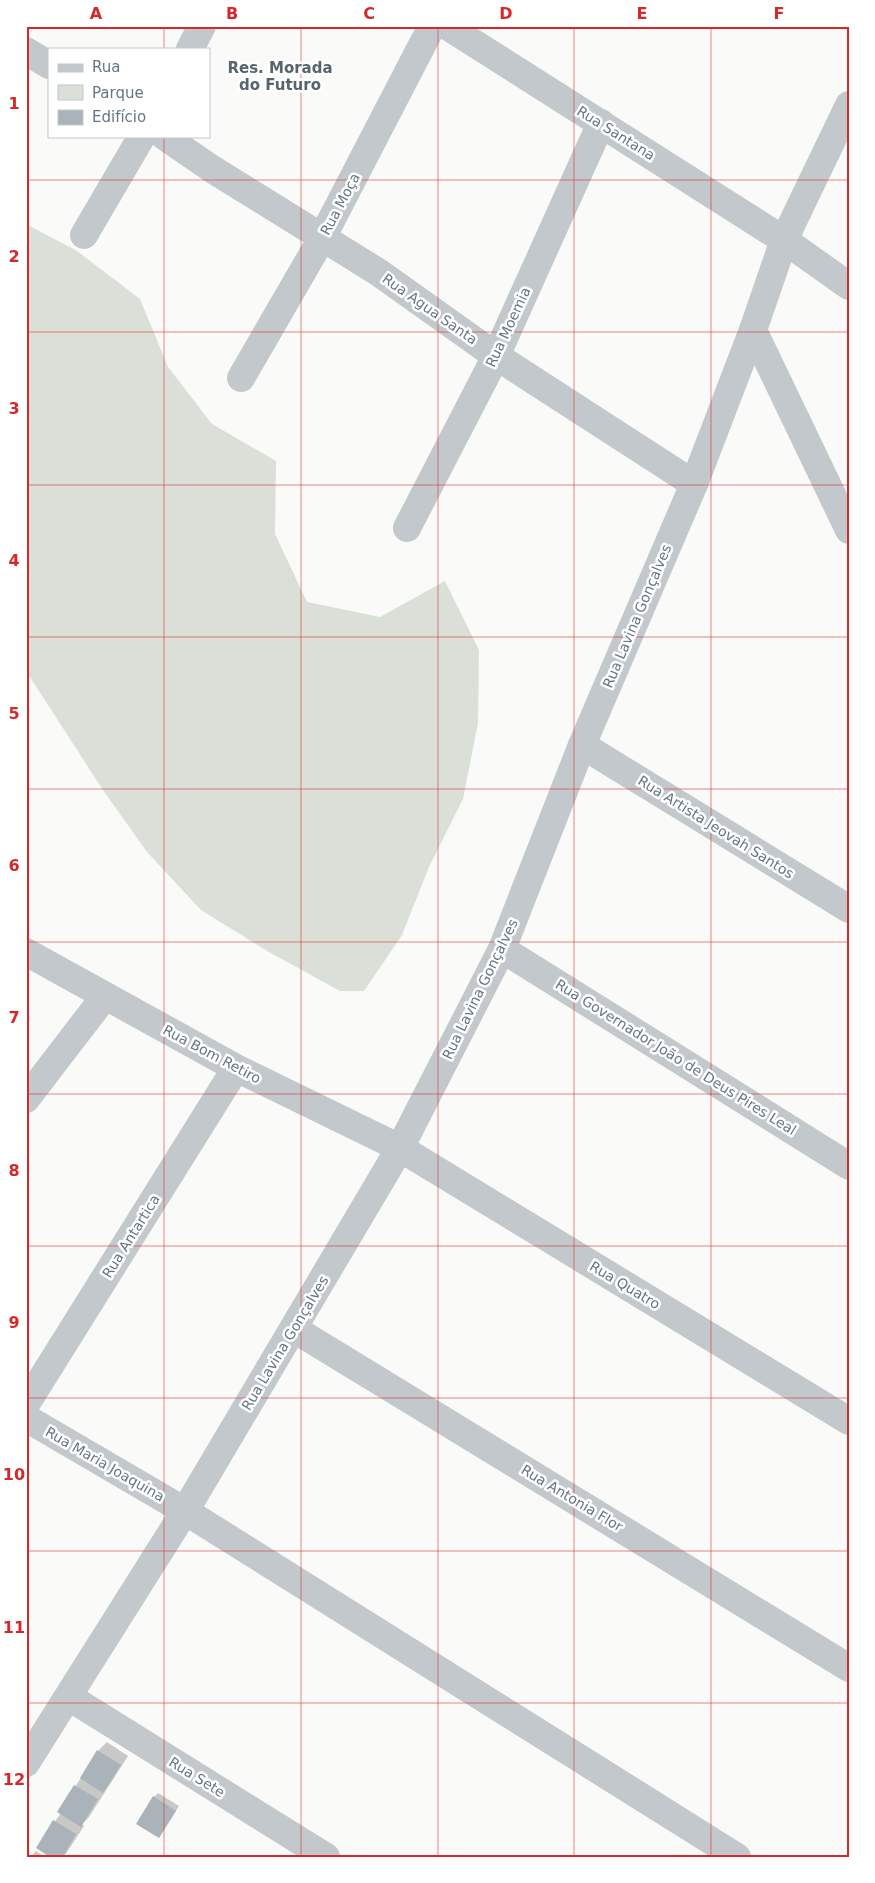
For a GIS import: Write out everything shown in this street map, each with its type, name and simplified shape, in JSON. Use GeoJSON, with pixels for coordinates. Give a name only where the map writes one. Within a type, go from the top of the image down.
{"type":"FeatureCollection","features":[{"type":"Feature","properties":{"kind":"street"},"geometry":{"type":"LineString","coordinates":[[191,48],[202,26]]}},
{"type":"Feature","properties":{"kind":"street","name":"Rua Moça"},"geometry":{"type":"LineString","coordinates":[[241,378],[322,238],[432,26]]}},
{"type":"Feature","properties":{"kind":"street","name":"Rua Santana"},"geometry":{"type":"LineString","coordinates":[[447,26],[784,240],[849,286]]}},
{"type":"Feature","properties":{"kind":"street"},"geometry":{"type":"LineString","coordinates":[[26,51],[48,64]]}},
{"type":"Feature","properties":{"kind":"street","name":"Rua Lavina Gonçalves"},"geometry":{"type":"LineString","coordinates":[[26,1764],[184,1511],[400,1148],[502,949],[582,745],[694,484],[753,330],[784,240],[849,105]]}},
{"type":"Feature","properties":{"kind":"street","name":"Rua Moemia"},"geometry":{"type":"LineString","coordinates":[[407,528],[496,356],[601,123]]}},
{"type":"Feature","properties":{"kind":"street"},"geometry":{"type":"LineString","coordinates":[[84,236],[141,138]]}},
{"type":"Feature","properties":{"kind":"street","name":"Rua Agua Santa"},"geometry":{"type":"LineString","coordinates":[[167,138],[378,272],[496,356],[694,484]]}},
{"type":"Feature","properties":{"kind":"street"},"geometry":{"type":"LineString","coordinates":[[753,330],[849,530]]}},
{"type":"Feature","properties":{"kind":"street","name":"Rua Artista Jeovah Santos"},"geometry":{"type":"LineString","coordinates":[[582,745],[849,909]]}},
{"type":"Feature","properties":{"kind":"street","name":"Rua Governador João de Deus Pires Leal"},"geometry":{"type":"LineString","coordinates":[[502,949],[849,1166]]}},
{"type":"Feature","properties":{"kind":"street","name":"Rua Bom Retiro"},"geometry":{"type":"LineString","coordinates":[[26,952],[236,1068],[400,1148]]}},
{"type":"Feature","properties":{"kind":"street"},"geometry":{"type":"LineString","coordinates":[[26,1099],[105,996]]}},
{"type":"Feature","properties":{"kind":"street","name":"Rua Antartica"},"geometry":{"type":"LineString","coordinates":[[26,1404],[236,1068]]}},
{"type":"Feature","properties":{"kind":"street","name":"Rua Quatro"},"geometry":{"type":"LineString","coordinates":[[400,1148],[849,1421]]}},
{"type":"Feature","properties":{"kind":"street","name":"Rua Antonia Flor"},"geometry":{"type":"LineString","coordinates":[[294,1329],[849,1668]]}},
{"type":"Feature","properties":{"kind":"street","name":"Rua Maria Joaquina"},"geometry":{"type":"LineString","coordinates":[[26,1418],[184,1511],[737,1857]]}},
{"type":"Feature","properties":{"kind":"street","name":"Rua Sete"},"geometry":{"type":"LineString","coordinates":[[69,1697],[326,1857]]}},
{"type":"Feature","properties":{"kind":"green space"},"geometry":{"type":"Polygon","coordinates":[[[26,224],[77,251],[140,299],[168,367],[212,424],[276,461],[275,534],[307,602],[380,617],[445,581],[479,650],[478,723],[463,799],[429,867],[402,935],[364,991],[340,991],[269,952],[201,910],[147,852],[103,790],[26,671],[26,224]]]}},
{"type":"Feature","properties":{"kind":"building"},"geometry":{"type":"Polygon","coordinates":[[[97,1750],[121,1765],[103,1793],[80,1778],[97,1750]]]}},
{"type":"Feature","properties":{"kind":"building"},"geometry":{"type":"Polygon","coordinates":[[[74,1785],[98,1799],[81,1827],[57,1812],[74,1785]]]}},
{"type":"Feature","properties":{"kind":"building"},"geometry":{"type":"Polygon","coordinates":[[[153,1796],[176,1811],[159,1838],[136,1824],[153,1796]]]}},
{"type":"Feature","properties":{"kind":"building"},"geometry":{"type":"Polygon","coordinates":[[[53,1820],[76,1834],[63,1857],[50,1857],[36,1848],[53,1820]]]}},
{"type":"Feature","properties":{"kind":"district","name":"Res. Morada do Futuro"},"geometry":{"type":"Point","coordinates":[280,76]}}]}
